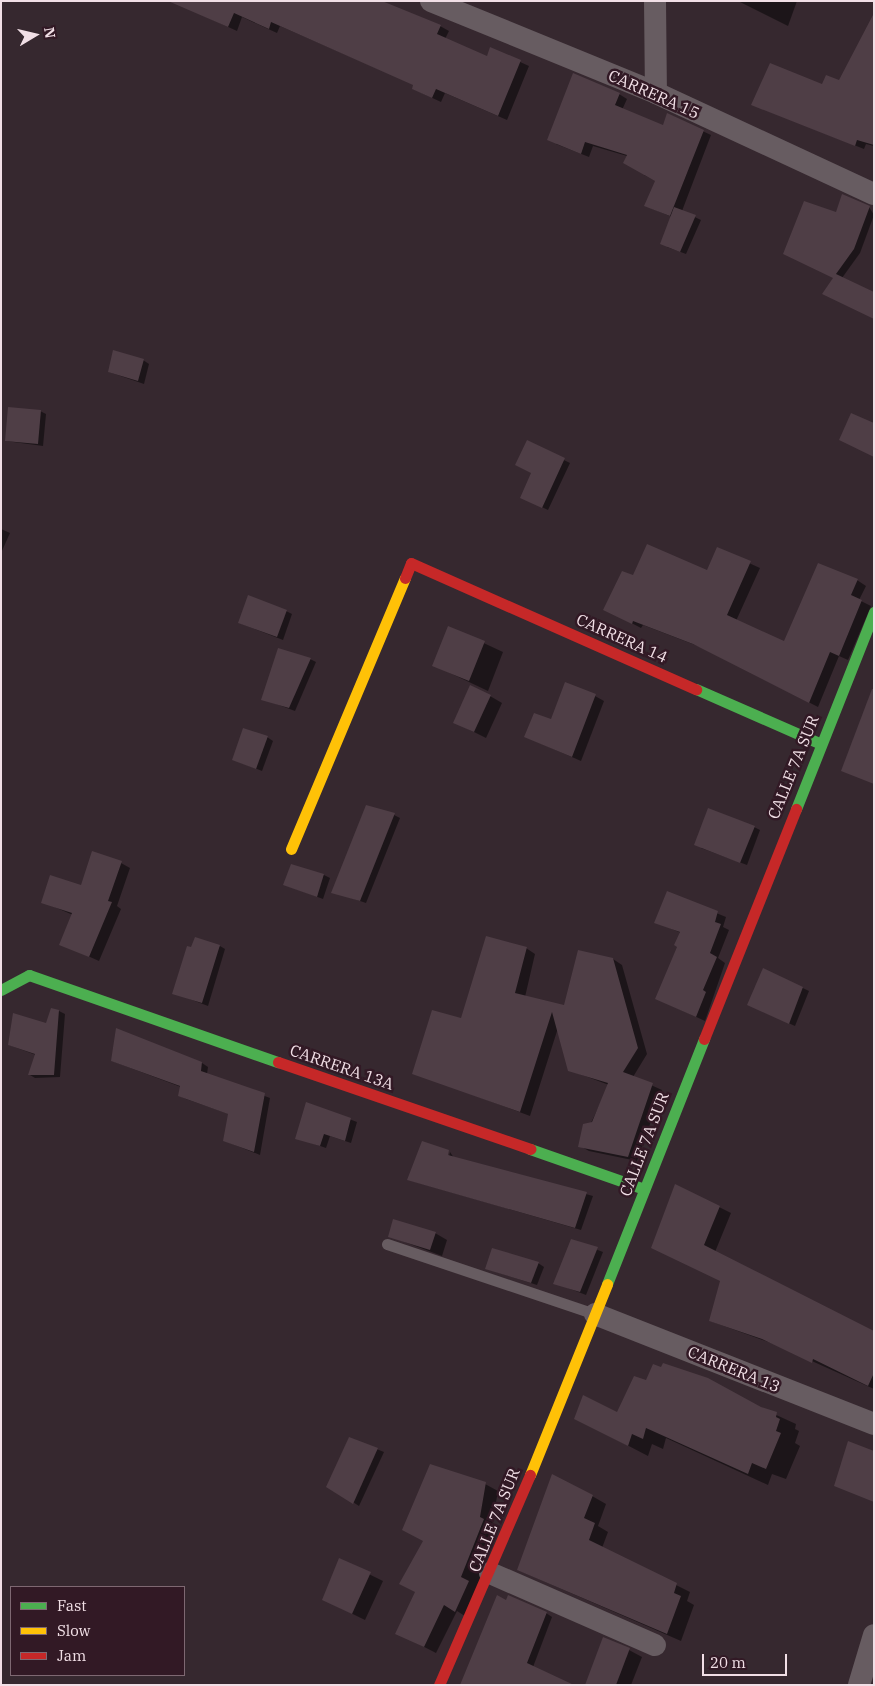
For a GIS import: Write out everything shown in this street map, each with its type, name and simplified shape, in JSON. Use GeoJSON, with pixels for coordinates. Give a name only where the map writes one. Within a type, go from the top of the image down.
{"type":"FeatureCollection","features":[{"type":"Feature","properties":{"kind":"street","name":"CARRERA 15"},"geometry":{"type":"LineString","coordinates":[[431,1],[656,93],[874,194]]}},
{"type":"Feature","properties":{"kind":"street"},"geometry":{"type":"LineString","coordinates":[[655,1],[656,93]]}},
{"type":"Feature","properties":{"kind":"street","name":"CARRERA 14"},"geometry":{"type":"LineString","coordinates":[[291,850],[411,563],[819,743]]}},
{"type":"Feature","properties":{"kind":"street","name":"CALLE 7A SUR"},"geometry":{"type":"LineString","coordinates":[[439,1685],[490,1573],[595,1314],[819,743],[874,612]]}},
{"type":"Feature","properties":{"kind":"street","name":"CARRERA 13A"},"geometry":{"type":"LineString","coordinates":[[1,990],[29,975],[644,1189]]}},
{"type":"Feature","properties":{"kind":"street","name":"CARRERA 13"},"geometry":{"type":"LineString","coordinates":[[595,1314],[874,1424]]}},
{"type":"Feature","properties":{"kind":"street"},"geometry":{"type":"LineString","coordinates":[[490,1573],[655,1645]]}},
{"type":"Feature","properties":{"kind":"street"},"geometry":{"type":"LineString","coordinates":[[859,1685],[874,1635]]}},
{"type":"Feature","properties":{"kind":"lane"},"geometry":{"type":"LineString","coordinates":[[387,1244],[595,1314]]}},
{"type":"Feature","properties":{"kind":"building"},"geometry":{"type":"Polygon","coordinates":[[[168,1],[382,1],[441,25],[437,34],[487,56],[490,47],[521,60],[498,116],[436,89],[432,98],[412,89],[413,85],[271,22],[269,29],[234,13],[228,27],[168,1]]]}},
{"type":"Feature","properties":{"kind":"building"},"geometry":{"type":"Polygon","coordinates":[[[874,13],[874,145],[857,140],[855,146],[751,105],[770,63],[822,84],[826,75],[839,80],[874,13]]]}},
{"type":"Feature","properties":{"kind":"building"},"geometry":{"type":"Polygon","coordinates":[[[573,73],[620,93],[615,105],[663,125],[667,113],[704,130],[670,216],[644,206],[655,181],[623,163],[627,155],[585,142],[581,154],[547,140],[573,73]]]}},
{"type":"Feature","properties":{"kind":"building"},"geometry":{"type":"Polygon","coordinates":[[[842,194],[870,206],[854,249],[836,274],[874,292],[874,319],[822,294],[833,278],[783,254],[804,201],[836,212],[842,194]]]}},
{"type":"Feature","properties":{"kind":"building"},"geometry":{"type":"Polygon","coordinates":[[[674,207],[696,215],[680,252],[660,244],[674,207]]]}},
{"type":"Feature","properties":{"kind":"building"},"geometry":{"type":"Polygon","coordinates":[[[113,350],[144,359],[138,381],[108,372],[113,350]]]}},
{"type":"Feature","properties":{"kind":"building"},"geometry":{"type":"Polygon","coordinates":[[[8,407],[41,410],[38,444],[5,441],[8,407]]]}},
{"type":"Feature","properties":{"kind":"building"},"geometry":{"type":"Polygon","coordinates":[[[851,413],[874,423],[874,457],[839,440],[851,413]]]}},
{"type":"Feature","properties":{"kind":"building"},"geometry":{"type":"Polygon","coordinates":[[[527,440],[565,458],[542,508],[520,498],[531,473],[515,465],[527,440]]]}},
{"type":"Feature","properties":{"kind":"building"},"geometry":{"type":"Polygon","coordinates":[[[647,544],[707,570],[717,547],[751,561],[727,615],[784,641],[818,563],[858,579],[851,595],[862,600],[839,656],[830,652],[809,703],[693,644],[633,621],[632,624],[603,610],[622,571],[633,575],[647,544]]]}},
{"type":"Feature","properties":{"kind":"building"},"geometry":{"type":"Polygon","coordinates":[[[248,595],[287,610],[277,637],[238,623],[248,595]]]}},
{"type":"Feature","properties":{"kind":"building"},"geometry":{"type":"Polygon","coordinates":[[[448,626],[485,641],[469,681],[432,666],[448,626]]]}},
{"type":"Feature","properties":{"kind":"building"},"geometry":{"type":"Polygon","coordinates":[[[278,648],[311,658],[289,708],[261,700],[278,648]]]}},
{"type":"Feature","properties":{"kind":"building"},"geometry":{"type":"Polygon","coordinates":[[[565,682],[596,694],[572,757],[524,737],[534,713],[551,719],[565,682]]]}},
{"type":"Feature","properties":{"kind":"building"},"geometry":{"type":"Polygon","coordinates":[[[470,685],[491,695],[474,732],[453,723],[470,685]]]}},
{"type":"Feature","properties":{"kind":"building"},"geometry":{"type":"Polygon","coordinates":[[[872,689],[874,689],[874,784],[841,771],[872,689]]]}},
{"type":"Feature","properties":{"kind":"building"},"geometry":{"type":"Polygon","coordinates":[[[243,728],[268,736],[256,769],[232,760],[243,728]]]}},
{"type":"Feature","properties":{"kind":"building"},"geometry":{"type":"Polygon","coordinates":[[[366,805],[395,813],[360,901],[331,893],[366,805]]]}},
{"type":"Feature","properties":{"kind":"building"},"geometry":{"type":"Polygon","coordinates":[[[708,808],[755,826],[740,863],[694,845],[708,808]]]}},
{"type":"Feature","properties":{"kind":"building"},"geometry":{"type":"Polygon","coordinates":[[[92,851],[122,861],[108,901],[112,902],[89,957],[59,945],[72,913],[41,903],[50,875],[81,885],[92,851]]]}},
{"type":"Feature","properties":{"kind":"building"},"geometry":{"type":"Polygon","coordinates":[[[291,864],[324,874],[317,897],[283,885],[291,864]]]}},
{"type":"Feature","properties":{"kind":"building"},"geometry":{"type":"Polygon","coordinates":[[[667,891],[718,911],[715,922],[721,924],[710,953],[717,957],[703,990],[706,992],[696,1017],[655,999],[677,947],[674,945],[680,932],[654,923],[667,891]]]}},
{"type":"Feature","properties":{"kind":"building"},"geometry":{"type":"Polygon","coordinates":[[[486,936],[527,947],[515,993],[564,1005],[578,950],[613,958],[638,1048],[623,1072],[653,1083],[628,1157],[578,1147],[583,1124],[592,1122],[608,1083],[568,1071],[552,1012],[520,1112],[412,1074],[432,1010],[461,1018],[486,936]]]}},
{"type":"Feature","properties":{"kind":"building"},"geometry":{"type":"Polygon","coordinates":[[[195,937],[220,945],[202,1003],[172,994],[187,946],[191,947],[195,937]]]}},
{"type":"Feature","properties":{"kind":"building"},"geometry":{"type":"Polygon","coordinates":[[[763,968],[803,987],[789,1024],[747,1005],[763,968]]]}},
{"type":"Feature","properties":{"kind":"building"},"geometry":{"type":"Polygon","coordinates":[[[51,1008],[59,1010],[54,1075],[28,1075],[35,1054],[8,1045],[13,1013],[46,1023],[51,1008]]]}},
{"type":"Feature","properties":{"kind":"building"},"geometry":{"type":"Polygon","coordinates":[[[116,1028],[202,1062],[201,1071],[265,1093],[254,1152],[223,1141],[228,1114],[178,1096],[180,1086],[111,1061],[116,1028]]]}},
{"type":"Feature","properties":{"kind":"building"},"geometry":{"type":"Polygon","coordinates":[[[306,1102],[351,1118],[345,1141],[324,1134],[320,1146],[295,1139],[306,1102]]]}},
{"type":"Feature","properties":{"kind":"building"},"geometry":{"type":"Polygon","coordinates":[[[422,1141],[449,1150],[448,1155],[587,1192],[575,1228],[407,1180],[422,1141]]]}},
{"type":"Feature","properties":{"kind":"building"},"geometry":{"type":"Polygon","coordinates":[[[675,1184],[720,1206],[704,1245],[874,1331],[874,1373],[868,1386],[813,1359],[812,1363],[762,1339],[709,1321],[720,1281],[651,1248],[675,1184]]]}},
{"type":"Feature","properties":{"kind":"building"},"geometry":{"type":"Polygon","coordinates":[[[393,1219],[436,1232],[430,1250],[388,1237],[393,1219]]]}},
{"type":"Feature","properties":{"kind":"building"},"geometry":{"type":"Polygon","coordinates":[[[571,1239],[598,1247],[580,1292],[553,1284],[571,1239]]]}},
{"type":"Feature","properties":{"kind":"building"},"geometry":{"type":"Polygon","coordinates":[[[492,1248],[539,1262],[531,1283],[485,1269],[492,1248]]]}},
{"type":"Feature","properties":{"kind":"building"},"geometry":{"type":"Polygon","coordinates":[[[663,1363],[708,1378],[761,1407],[777,1412],[776,1417],[780,1419],[776,1431],[781,1433],[766,1469],[752,1463],[748,1474],[646,1428],[643,1439],[632,1434],[628,1446],[574,1419],[583,1395],[617,1412],[634,1376],[646,1380],[653,1364],[661,1367],[663,1363]]]}},
{"type":"Feature","properties":{"kind":"building"},"geometry":{"type":"Polygon","coordinates":[[[349,1437],[378,1448],[353,1504],[326,1487],[349,1437]]]}},
{"type":"Feature","properties":{"kind":"building"},"geometry":{"type":"Polygon","coordinates":[[[848,1441],[874,1451],[874,1502],[834,1486],[848,1441]]]}},
{"type":"Feature","properties":{"kind":"building"},"geometry":{"type":"Polygon","coordinates":[[[430,1464],[486,1482],[480,1517],[484,1519],[461,1577],[469,1581],[455,1612],[444,1605],[424,1647],[395,1634],[415,1592],[399,1584],[423,1541],[402,1530],[430,1464]]]}},
{"type":"Feature","properties":{"kind":"building"},"geometry":{"type":"Polygon","coordinates":[[[552,1474],[593,1495],[584,1518],[595,1523],[589,1540],[677,1583],[674,1593],[681,1596],[667,1634],[517,1570],[552,1474]]]}},
{"type":"Feature","properties":{"kind":"building"},"geometry":{"type":"Polygon","coordinates":[[[339,1558],[371,1572],[352,1614],[322,1600],[339,1558]]]}},
{"type":"Feature","properties":{"kind":"building"},"geometry":{"type":"Polygon","coordinates":[[[497,1595],[506,1600],[508,1595],[547,1612],[527,1663],[574,1685],[460,1685],[497,1595]]]}},
{"type":"Feature","properties":{"kind":"building"},"geometry":{"type":"Polygon","coordinates":[[[603,1637],[630,1648],[616,1685],[585,1685],[603,1637]]]}},
{"type":"Feature","properties":{"kind":"traffic: fast"},"geometry":{"type":"LineString","coordinates":[[796,809],[874,612]]}},
{"type":"Feature","properties":{"kind":"traffic: fast"},"geometry":{"type":"LineString","coordinates":[[696,689],[819,743]]}},
{"type":"Feature","properties":{"kind":"traffic: fast"},"geometry":{"type":"LineString","coordinates":[[1,990],[29,975],[278,1062]]}},
{"type":"Feature","properties":{"kind":"traffic: fast"},"geometry":{"type":"LineString","coordinates":[[607,1284],[704,1039]]}},
{"type":"Feature","properties":{"kind":"traffic: fast"},"geometry":{"type":"LineString","coordinates":[[530,1149],[644,1189]]}},
{"type":"Feature","properties":{"kind":"traffic: slow"},"geometry":{"type":"LineString","coordinates":[[291,849],[405,578]]}},
{"type":"Feature","properties":{"kind":"traffic: slow"},"geometry":{"type":"LineString","coordinates":[[530,1475],[607,1284]]}},
{"type":"Feature","properties":{"kind":"traffic: jam"},"geometry":{"type":"LineString","coordinates":[[405,578],[411,563],[696,689]]}},
{"type":"Feature","properties":{"kind":"traffic: jam"},"geometry":{"type":"LineString","coordinates":[[704,1039],[796,809]]}},
{"type":"Feature","properties":{"kind":"traffic: jam"},"geometry":{"type":"LineString","coordinates":[[278,1062],[530,1149]]}},
{"type":"Feature","properties":{"kind":"traffic: jam"},"geometry":{"type":"LineString","coordinates":[[439,1685],[530,1475]]}}]}
